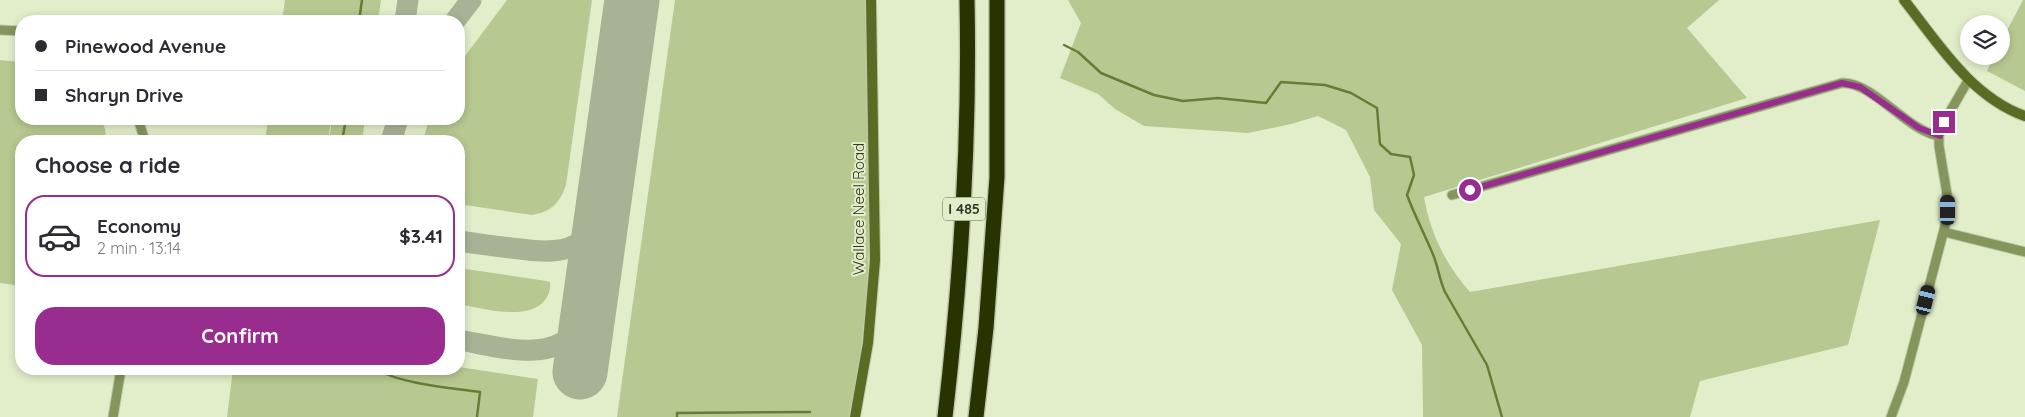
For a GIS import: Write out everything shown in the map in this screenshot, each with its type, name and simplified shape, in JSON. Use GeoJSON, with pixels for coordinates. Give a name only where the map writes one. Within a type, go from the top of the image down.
{"type":"FeatureCollection","features":[{"type":"Feature","properties":{"kind":"highway","name":"I 485"},"geometry":{"type":"LineString","coordinates":[[945,417],[964,209],[968,45],[967,0]]}},
{"type":"Feature","properties":{"kind":"highway","name":"I 485"},"geometry":{"type":"LineString","coordinates":[[976,417],[986,328],[997,177],[997,0]]}},
{"type":"Feature","properties":{"kind":"street","name":"Wallace Neel Road"},"geometry":{"type":"LineString","coordinates":[[855,417],[868,343],[875,260],[871,0]]}},
{"type":"Feature","properties":{"kind":"street"},"geometry":{"type":"LineString","coordinates":[[1904,0],[1969,79],[1998,104],[2025,116]]}},
{"type":"Feature","properties":{"kind":"street"},"geometry":{"type":"LineString","coordinates":[[0,30],[15,31]]}},
{"type":"Feature","properties":{"kind":"street"},"geometry":{"type":"LineString","coordinates":[[1891,417],[1904,382],[1944,232],[1948,210],[1939,146],[1940,136],[1944,122],[1969,79]]}},
{"type":"Feature","properties":{"kind":"street"},"geometry":{"type":"LineString","coordinates":[[1452,195],[1842,83],[1860,87],[1919,128],[1940,136]]}},
{"type":"Feature","properties":{"kind":"street"},"geometry":{"type":"LineString","coordinates":[[1944,232],[2025,252]]}},
{"type":"Feature","properties":{"kind":"street"},"geometry":{"type":"LineString","coordinates":[[113,417],[120,375]]}},
{"type":"Feature","properties":{"kind":"green space"},"geometry":{"type":"Polygon","coordinates":[[[285,0],[381,0],[379,15],[283,15],[285,0]]]}},
{"type":"Feature","properties":{"kind":"green space"},"geometry":{"type":"Polygon","coordinates":[[[507,0],[592,0],[566,185],[558,202],[550,209],[532,215],[465,205],[465,135],[425,135],[427,125],[465,125],[465,56],[507,0]]]}},
{"type":"Feature","properties":{"kind":"green space"},"geometry":{"type":"Polygon","coordinates":[[[675,0],[866,0],[870,157],[869,262],[859,365],[849,417],[617,417],[675,0]]]}},
{"type":"Feature","properties":{"kind":"green space"},"geometry":{"type":"Polygon","coordinates":[[[1068,0],[1719,0],[1687,28],[1747,98],[1424,197],[1430,223],[1446,260],[1470,292],[1880,220],[1848,345],[1700,381],[1690,417],[1423,417],[1422,345],[1392,290],[1401,244],[1374,210],[1370,177],[1346,130],[1318,116],[1248,133],[1144,126],[1115,109],[1098,94],[1060,78],[1081,23],[1068,0]]]}},
{"type":"Feature","properties":{"kind":"green space"},"geometry":{"type":"Polygon","coordinates":[[[2023,0],[2025,0],[2025,91],[1987,71],[1990,65],[2010,65],[2010,25],[2023,0]]]}},
{"type":"Feature","properties":{"kind":"green space"},"geometry":{"type":"Polygon","coordinates":[[[0,60],[15,61],[15,125],[103,125],[106,135],[15,135],[15,285],[0,283],[0,60]]]}},
{"type":"Feature","properties":{"kind":"green space"},"geometry":{"type":"Polygon","coordinates":[[[267,125],[330,125],[329,135],[266,135],[267,125]]]}},
{"type":"Feature","properties":{"kind":"green space"},"geometry":{"type":"Polygon","coordinates":[[[331,125],[364,125],[363,135],[330,135],[331,125]]]}},
{"type":"Feature","properties":{"kind":"green space"},"geometry":{"type":"Polygon","coordinates":[[[465,269],[550,282],[548,296],[537,307],[516,312],[465,305],[465,269]]]}},
{"type":"Feature","properties":{"kind":"green space"},"geometry":{"type":"Polygon","coordinates":[[[465,368],[538,379],[533,417],[227,417],[232,375],[465,375],[465,368]]]}},
{"type":"Feature","properties":{"kind":"waterway"},"geometry":{"type":"LineString","coordinates":[[360,15],[362,0]]}},
{"type":"Feature","properties":{"kind":"waterway"},"geometry":{"type":"LineString","coordinates":[[1064,45],[1078,52],[1101,73],[1154,95],[1183,101],[1218,98],[1266,103],[1281,82],[1325,85],[1351,93],[1377,108],[1380,144],[1391,154],[1410,157],[1414,175],[1407,195],[1434,257],[1445,292],[1487,365],[1502,417]]}},
{"type":"Feature","properties":{"kind":"waterway"},"geometry":{"type":"LineString","coordinates":[[343,135],[345,125]]}},
{"type":"Feature","properties":{"kind":"waterway"},"geometry":{"type":"LineString","coordinates":[[389,375],[399,379],[439,387],[480,392],[477,417]]}},
{"type":"Feature","properties":{"kind":"waterway"},"geometry":{"type":"LineString","coordinates":[[677,417],[677,413],[810,412]]}},
{"type":"Feature","properties":{"kind":"taxiway"},"geometry":{"type":"LineString","coordinates":[[406,15],[408,0]]}},
{"type":"Feature","properties":{"kind":"taxiway"},"geometry":{"type":"LineString","coordinates":[[460,15],[471,0]]}},
{"type":"Feature","properties":{"kind":"taxiway"},"geometry":{"type":"LineString","coordinates":[[393,135],[396,125]]}},
{"type":"Feature","properties":{"kind":"taxiway"},"geometry":{"type":"LineString","coordinates":[[465,242],[538,251],[565,249],[576,245],[585,237],[592,227],[604,196]]}},
{"type":"Feature","properties":{"kind":"taxiway"},"geometry":{"type":"LineString","coordinates":[[465,341],[521,350],[537,350],[552,347],[565,341],[577,331],[583,323],[589,307]]}},
{"type":"Feature","properties":{"kind":"runway"},"geometry":{"type":"LineString","coordinates":[[580,372],[632,0]]}},
{"type":"Feature","properties":{"kind":"route"},"geometry":{"type":"LineString","coordinates":[[1470,190],[1842,83],[1860,87],[1929,133],[1940,136],[1944,122]]}}]}
